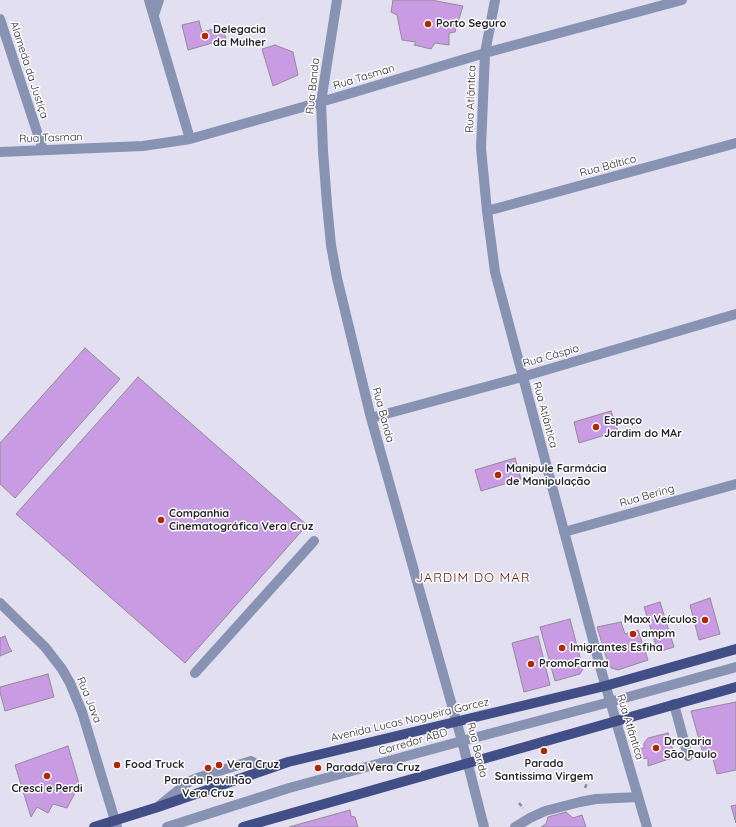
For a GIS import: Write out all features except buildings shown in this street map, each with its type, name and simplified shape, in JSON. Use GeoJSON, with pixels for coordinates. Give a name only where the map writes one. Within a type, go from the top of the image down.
{"type":"FeatureCollection","features":[{"type":"Feature","properties":{"kind":"main road","name":"Avenida Lucas Nogueira Garcez"},"geometry":{"type":"LineString","coordinates":[[94,827],[116,824],[158,807],[288,762],[605,686],[736,649]]}},
{"type":"Feature","properties":{"kind":"main road"},"geometry":{"type":"LineString","coordinates":[[243,827],[736,686]]}},
{"type":"Feature","properties":{"kind":"street"},"geometry":{"type":"LineString","coordinates":[[149,0],[190,139]]}},
{"type":"Feature","properties":{"kind":"street"},"geometry":{"type":"LineString","coordinates":[[154,15],[159,0]]}},
{"type":"Feature","properties":{"kind":"street","name":"Rua Banda"},"geometry":{"type":"LineString","coordinates":[[336,0],[321,102],[327,204],[336,278],[371,418],[457,721],[484,827]]}},
{"type":"Feature","properties":{"kind":"street","name":"Rua Atlântica"},"geometry":{"type":"LineString","coordinates":[[495,0],[485,53],[481,148],[495,272],[605,686],[647,827]]}},
{"type":"Feature","properties":{"kind":"street","name":"Rua Tasman"},"geometry":{"type":"LineString","coordinates":[[0,152],[143,146],[190,139],[485,53],[682,0]]}},
{"type":"Feature","properties":{"kind":"street","name":"Alameda da Justiça"},"geometry":{"type":"LineString","coordinates":[[0,20],[43,150]]}},
{"type":"Feature","properties":{"kind":"street","name":"Rua Báltico"},"geometry":{"type":"LineString","coordinates":[[487,211],[736,143]]}},
{"type":"Feature","properties":{"kind":"street","name":"Rua Cáspio"},"geometry":{"type":"LineString","coordinates":[[371,418],[736,314]]}},
{"type":"Feature","properties":{"kind":"street","name":"Rua Bering"},"geometry":{"type":"LineString","coordinates":[[564,532],[736,484]]}},
{"type":"Feature","properties":{"kind":"street"},"geometry":{"type":"LineString","coordinates":[[195,674],[314,541]]}},
{"type":"Feature","properties":{"kind":"street","name":"Rua Java"},"geometry":{"type":"LineString","coordinates":[[0,603],[45,647],[62,669],[70,683],[82,712],[116,824]]}},
{"type":"Feature","properties":{"kind":"street","name":"Corredor ABD"},"geometry":{"type":"LineString","coordinates":[[167,827],[290,788],[462,740],[610,702],[736,667]]}},
{"type":"Feature","properties":{"kind":"street"},"geometry":{"type":"LineString","coordinates":[[674,704],[688,756]]}},
{"type":"Feature","properties":{"kind":"street"},"geometry":{"type":"LineString","coordinates":[[158,807],[190,781],[197,778],[251,761],[265,769]]}},
{"type":"Feature","properties":{"kind":"street"},"geometry":{"type":"LineString","coordinates":[[515,827],[530,818],[545,812],[580,802],[596,799],[638,797]]}},
{"type":"Feature","properties":{"kind":"place","name":"Porto Seguro"},"geometry":{"type":"Point","coordinates":[428,24]}},
{"type":"Feature","properties":{"kind":"place","name":"Delegacia da Mulher"},"geometry":{"type":"Point","coordinates":[205,36]}},
{"type":"Feature","properties":{"kind":"place","name":"Espaço Jardim do MAr"},"geometry":{"type":"Point","coordinates":[596,427]}},
{"type":"Feature","properties":{"kind":"place","name":"Manipule Farmácia de Manipulação"},"geometry":{"type":"Point","coordinates":[498,475]}},
{"type":"Feature","properties":{"kind":"place","name":"Companhia Cinematográfica Vera Cruz"},"geometry":{"type":"Point","coordinates":[161,520]}},
{"type":"Feature","properties":{"kind":"place","name":"Maxx Veículos"},"geometry":{"type":"Point","coordinates":[705,620]}},
{"type":"Feature","properties":{"kind":"place","name":"ampm"},"geometry":{"type":"Point","coordinates":[633,634]}},
{"type":"Feature","properties":{"kind":"place","name":"Imigrantes Esfiha"},"geometry":{"type":"Point","coordinates":[562,648]}},
{"type":"Feature","properties":{"kind":"place","name":"PromoFarma"},"geometry":{"type":"Point","coordinates":[531,664]}},
{"type":"Feature","properties":{"kind":"place","name":"Drogaria São Paulo"},"geometry":{"type":"Point","coordinates":[656,748]}},
{"type":"Feature","properties":{"kind":"place","name":"Parada Santissima Virgem"},"geometry":{"type":"Point","coordinates":[544,751]}},
{"type":"Feature","properties":{"kind":"place","name":"Food Truck"},"geometry":{"type":"Point","coordinates":[117,765]}},
{"type":"Feature","properties":{"kind":"place","name":"Vera Cruz"},"geometry":{"type":"Point","coordinates":[219,765]}},
{"type":"Feature","properties":{"kind":"place","name":"Parada Pavilhão Vera Cruz"},"geometry":{"type":"Point","coordinates":[208,768]}},
{"type":"Feature","properties":{"kind":"place","name":"Parada Vera Cruz"},"geometry":{"type":"Point","coordinates":[318,768]}},
{"type":"Feature","properties":{"kind":"place","name":"Cresci e Perdi"},"geometry":{"type":"Point","coordinates":[47,776]}},
{"type":"Feature","properties":{"kind":"district","name":"JARDIM DO MAR"},"geometry":{"type":"Point","coordinates":[473,578]}}]}
